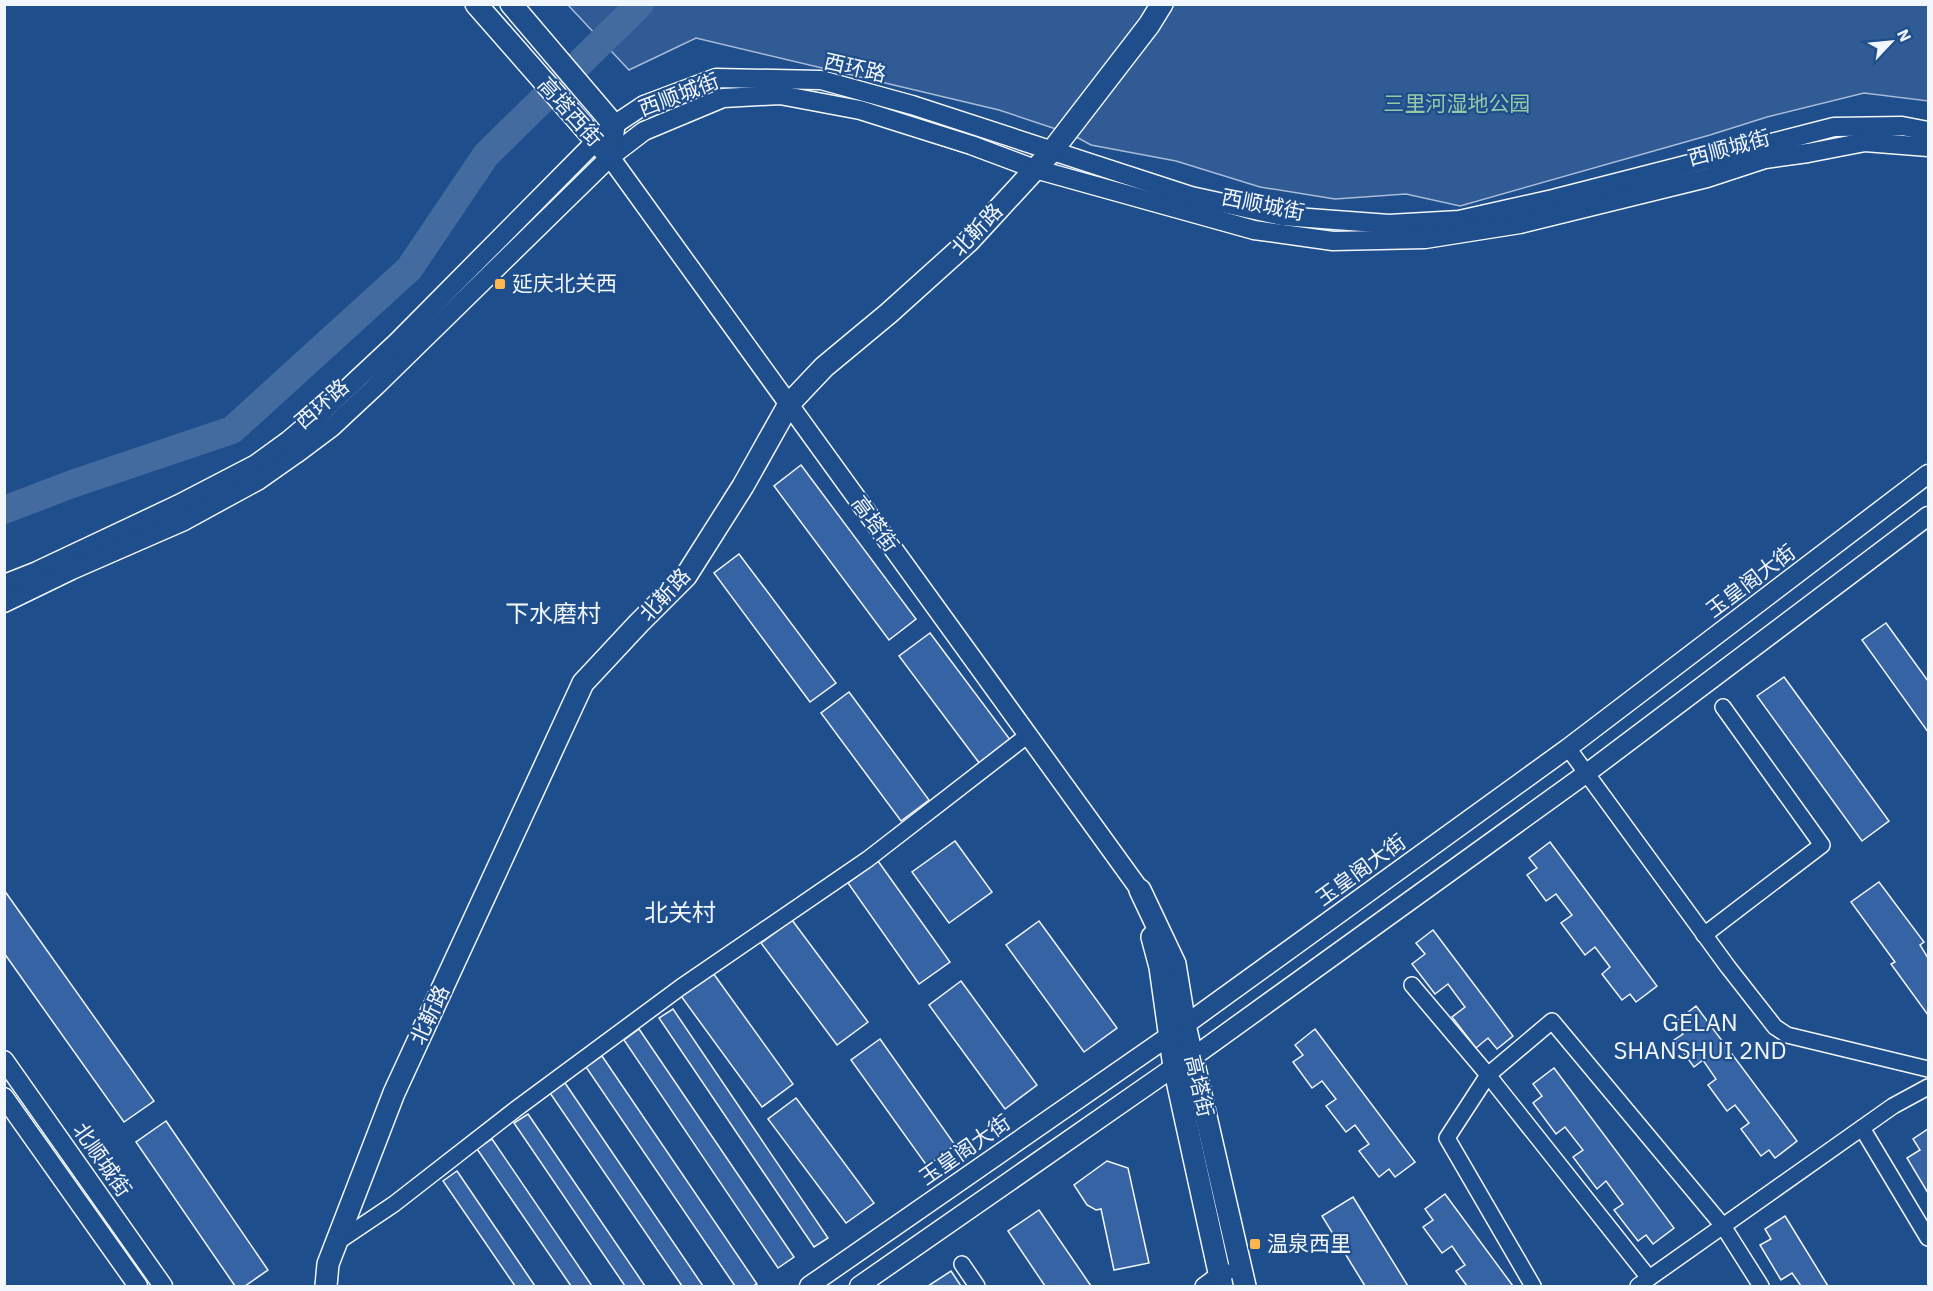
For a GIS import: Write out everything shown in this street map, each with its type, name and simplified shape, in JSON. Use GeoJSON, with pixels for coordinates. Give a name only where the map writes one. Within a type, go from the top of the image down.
{"type":"FeatureCollection","features":[{"type":"Feature","properties":{"kind":"main road","name":"高塔西街"},"geometry":{"type":"LineString","coordinates":[[476,4],[610,157]]}},
{"type":"Feature","properties":{"kind":"main road","name":"北靳路"},"geometry":{"type":"LineString","coordinates":[[326,1287],[328,1264],[394,1093],[583,683],[686,576],[743,486],[789,404],[824,367],[889,313],[969,241],[1052,151],[1149,25],[1162,4]]}},
{"type":"Feature","properties":{"kind":"main road","name":"高塔西街"},"geometry":{"type":"LineString","coordinates":[[513,7],[614,125],[610,157]]}},
{"type":"Feature","properties":{"kind":"main road","name":"高塔街"},"geometry":{"type":"LineString","coordinates":[[1140,890],[1175,964],[1177,1030],[1174,1067],[1215,1282]]}},
{"type":"Feature","properties":{"kind":"main road","name":"高塔街"},"geometry":{"type":"LineString","coordinates":[[1177,1030],[1193,1057],[1243,1278]]}},
{"type":"Feature","properties":{"kind":"street","name":"西环路"},"geometry":{"type":"LineString","coordinates":[[4,584],[37,571],[178,504],[256,464],[289,440],[397,342],[595,142],[614,125],[644,105],[716,78],[821,80],[912,105],[1052,151]]}},
{"type":"Feature","properties":{"kind":"street","name":"西顺城街"},"geometry":{"type":"LineString","coordinates":[[610,157],[644,131],[723,98],[780,95],[860,110],[971,145],[1035,169],[1254,230],[1333,241],[1425,239],[1520,224],[1707,178],[1765,159],[1865,142],[1929,147]]}},
{"type":"Feature","properties":{"kind":"street","name":"西顺城街"},"geometry":{"type":"LineString","coordinates":[[1052,151],[1191,196],[1271,214],[1389,224],[1459,220],[1553,199],[1834,127],[1902,126],[1929,131]]}},
{"type":"Feature","properties":{"kind":"street","name":"西环路"},"geometry":{"type":"LineString","coordinates":[[4,603],[72,570],[182,522],[259,480],[296,454],[332,427],[376,386],[610,157]]}},
{"type":"Feature","properties":{"kind":"street","name":"高塔街"},"geometry":{"type":"LineString","coordinates":[[610,157],[1140,890]]}},
{"type":"Feature","properties":{"kind":"street","name":"玉皇阁大街"},"geometry":{"type":"LineString","coordinates":[[809,1287],[1177,1030],[1568,748],[1929,474]]}},
{"type":"Feature","properties":{"kind":"street"},"geometry":{"type":"LineString","coordinates":[[859,1287],[1174,1067],[1193,1057],[1587,773],[1929,516]]}},
{"type":"Feature","properties":{"kind":"street"},"geometry":{"type":"LineString","coordinates":[[1704,935],[1822,845],[1723,707]]}},
{"type":"Feature","properties":{"kind":"street"},"geometry":{"type":"LineString","coordinates":[[336,1243],[393,1204],[516,1109],[681,987],[868,859],[1028,735]]}},
{"type":"Feature","properties":{"kind":"street"},"geometry":{"type":"LineString","coordinates":[[1568,748],[1704,935],[1775,1027],[1787,1035],[1929,1069]]}},
{"type":"Feature","properties":{"kind":"street"},"geometry":{"type":"LineString","coordinates":[[1412,985],[1488,1075],[1643,1282],[1893,1106],[1929,1088]]}},
{"type":"Feature","properties":{"kind":"street"},"geometry":{"type":"LineString","coordinates":[[1533,1287],[1447,1138],[1488,1075],[1552,1021],[1723,1226],[1761,1287]]}},
{"type":"Feature","properties":{"kind":"street","name":"北顺城街"},"geometry":{"type":"LineString","coordinates":[[4,1060],[163,1287]]}},
{"type":"Feature","properties":{"kind":"street","name":"北顺城街"},"geometry":{"type":"LineString","coordinates":[[4,1097],[138,1287]]}},
{"type":"Feature","properties":{"kind":"street"},"geometry":{"type":"LineString","coordinates":[[1862,1128],[1929,1238]]}},
{"type":"Feature","properties":{"kind":"street"},"geometry":{"type":"LineString","coordinates":[[962,1263],[977,1287]]}},
{"type":"Feature","properties":{"kind":"street"},"geometry":{"type":"LineString","coordinates":[[1215,1282],[1243,1278]]}},
{"type":"Feature","properties":{"kind":"shaded area","name":"三里河湿地公园"},"geometry":{"type":"Polygon","coordinates":[[[568,5],[1928,5],[1928,101],[1864,93],[1767,117],[1460,206],[1406,194],[1335,199],[1260,187],[1176,161],[1091,145],[1071,134],[999,110],[696,38],[629,70],[568,5]]]}},
{"type":"Feature","properties":{"kind":"building"},"geometry":{"type":"Polygon","coordinates":[[[801,465],[916,619],[889,640],[774,486],[801,465]]]}},
{"type":"Feature","properties":{"kind":"building"},"geometry":{"type":"Polygon","coordinates":[[[739,554],[836,683],[810,702],[714,573],[739,554]]]}},
{"type":"Feature","properties":{"kind":"building"},"geometry":{"type":"Polygon","coordinates":[[[1886,623],[1928,681],[1928,732],[1862,640],[1886,623]]]}},
{"type":"Feature","properties":{"kind":"building"},"geometry":{"type":"Polygon","coordinates":[[[930,633],[1011,741],[980,764],[899,656],[930,633]]]}},
{"type":"Feature","properties":{"kind":"building"},"geometry":{"type":"Polygon","coordinates":[[[1784,677],[1889,821],[1862,841],[1757,696],[1784,677]]]}},
{"type":"Feature","properties":{"kind":"building"},"geometry":{"type":"Polygon","coordinates":[[[849,692],[929,800],[901,821],[821,713],[849,692]]]}},
{"type":"Feature","properties":{"kind":"building"},"geometry":{"type":"Polygon","coordinates":[[[955,841],[992,892],[949,923],[912,872],[955,841]]]}},
{"type":"Feature","properties":{"kind":"building"},"geometry":{"type":"Polygon","coordinates":[[[1550,842],[1657,986],[1636,1002],[1630,994],[1622,1000],[1602,974],[1610,967],[1595,947],[1585,955],[1561,923],[1572,915],[1556,894],[1546,901],[1527,875],[1537,868],[1529,858],[1550,842]]]}},
{"type":"Feature","properties":{"kind":"building"},"geometry":{"type":"Polygon","coordinates":[[[878,861],[950,962],[919,984],[848,883],[878,861]]]}},
{"type":"Feature","properties":{"kind":"building"},"geometry":{"type":"Polygon","coordinates":[[[1879,882],[1924,942],[1920,945],[1928,958],[1928,1015],[1891,964],[1895,962],[1851,902],[1879,882]]]}},
{"type":"Feature","properties":{"kind":"building"},"geometry":{"type":"Polygon","coordinates":[[[4,890],[154,1101],[124,1122],[4,953],[4,890]]]}},
{"type":"Feature","properties":{"kind":"building"},"geometry":{"type":"Polygon","coordinates":[[[792,920],[868,1022],[837,1045],[761,943],[792,920]]]}},
{"type":"Feature","properties":{"kind":"building"},"geometry":{"type":"Polygon","coordinates":[[[1039,921],[1117,1028],[1084,1052],[1006,945],[1039,921]]]}},
{"type":"Feature","properties":{"kind":"building"},"geometry":{"type":"Polygon","coordinates":[[[1433,930],[1513,1036],[1497,1049],[1488,1038],[1476,1048],[1452,1017],[1465,1007],[1448,984],[1435,994],[1412,964],[1425,954],[1416,943],[1433,930]]]}},
{"type":"Feature","properties":{"kind":"building"},"geometry":{"type":"Polygon","coordinates":[[[713,973],[793,1084],[762,1107],[681,996],[713,973]]]}},
{"type":"Feature","properties":{"kind":"building"},"geometry":{"type":"Polygon","coordinates":[[[961,981],[1037,1085],[1005,1109],[929,1005],[961,981]]]}},
{"type":"Feature","properties":{"kind":"building"},"geometry":{"type":"Polygon","coordinates":[[[1696,1006],[1797,1141],[1775,1158],[1769,1150],[1761,1156],[1741,1129],[1749,1123],[1735,1105],[1727,1111],[1708,1085],[1716,1079],[1703,1060],[1694,1067],[1674,1040],[1683,1034],[1674,1023],[1696,1006]]]}},
{"type":"Feature","properties":{"kind":"building"},"geometry":{"type":"Polygon","coordinates":[[[673,1009],[828,1238],[814,1247],[659,1018],[673,1009]]]}},
{"type":"Feature","properties":{"kind":"building"},"geometry":{"type":"Polygon","coordinates":[[[639,1029],[794,1257],[778,1268],[624,1040],[639,1029]]]}},
{"type":"Feature","properties":{"kind":"building"},"geometry":{"type":"Polygon","coordinates":[[[1315,1029],[1415,1162],[1395,1177],[1389,1169],[1379,1177],[1359,1151],[1369,1144],[1355,1125],[1346,1132],[1326,1106],[1336,1099],[1322,1081],[1312,1088],[1293,1062],[1303,1055],[1295,1045],[1315,1029]]]}},
{"type":"Feature","properties":{"kind":"building"},"geometry":{"type":"Polygon","coordinates":[[[880,1039],[955,1145],[927,1166],[851,1060],[880,1039]]]}},
{"type":"Feature","properties":{"kind":"building"},"geometry":{"type":"Polygon","coordinates":[[[602,1056],[757,1284],[735,1286],[586,1067],[602,1056]]]}},
{"type":"Feature","properties":{"kind":"building"},"geometry":{"type":"Polygon","coordinates":[[[1554,1068],[1674,1228],[1653,1244],[1646,1235],[1638,1241],[1614,1210],[1623,1204],[1606,1181],[1597,1189],[1573,1157],[1583,1150],[1565,1127],[1556,1134],[1533,1103],[1542,1096],[1533,1084],[1554,1068]]]}},
{"type":"Feature","properties":{"kind":"building"},"geometry":{"type":"Polygon","coordinates":[[[565,1083],[703,1286],[682,1286],[550,1093],[565,1083]]]}},
{"type":"Feature","properties":{"kind":"building"},"geometry":{"type":"Polygon","coordinates":[[[796,1098],[874,1203],[846,1223],[768,1119],[796,1098]]]}},
{"type":"Feature","properties":{"kind":"building"},"geometry":{"type":"Polygon","coordinates":[[[528,1114],[645,1286],[625,1286],[514,1123],[528,1114]]]}},
{"type":"Feature","properties":{"kind":"building"},"geometry":{"type":"Polygon","coordinates":[[[166,1121],[268,1270],[245,1286],[235,1286],[136,1142],[166,1121]]]}},
{"type":"Feature","properties":{"kind":"building"},"geometry":{"type":"Polygon","coordinates":[[[1928,1129],[1928,1193],[1907,1158],[1920,1150],[1913,1139],[1928,1129]]]}},
{"type":"Feature","properties":{"kind":"building"},"geometry":{"type":"Polygon","coordinates":[[[492,1139],[592,1286],[571,1286],[477,1149],[492,1139]]]}},
{"type":"Feature","properties":{"kind":"building"},"geometry":{"type":"Polygon","coordinates":[[[1107,1161],[1128,1168],[1149,1263],[1114,1270],[1101,1209],[1096,1210],[1087,1205],[1074,1185],[1107,1161]]]}},
{"type":"Feature","properties":{"kind":"building"},"geometry":{"type":"Polygon","coordinates":[[[457,1171],[535,1286],[515,1286],[443,1181],[457,1171]]]}},
{"type":"Feature","properties":{"kind":"building"},"geometry":{"type":"Polygon","coordinates":[[[1445,1194],[1513,1286],[1467,1286],[1456,1271],[1465,1265],[1452,1246],[1442,1253],[1423,1227],[1433,1220],[1425,1209],[1445,1194]]]}},
{"type":"Feature","properties":{"kind":"building"},"geometry":{"type":"Polygon","coordinates":[[[1353,1197],[1408,1286],[1365,1286],[1322,1216],[1353,1197]]]}},
{"type":"Feature","properties":{"kind":"building"},"geometry":{"type":"Polygon","coordinates":[[[1039,1210],[1091,1286],[1045,1286],[1008,1231],[1039,1210]]]}},
{"type":"Feature","properties":{"kind":"building"},"geometry":{"type":"Polygon","coordinates":[[[1785,1216],[1828,1286],[1801,1286],[1792,1273],[1781,1280],[1760,1245],[1771,1239],[1765,1229],[1785,1216]]]}},
{"type":"Feature","properties":{"kind":"building"},"geometry":{"type":"Polygon","coordinates":[[[951,1271],[961,1286],[928,1286],[951,1271]]]}},
{"type":"Feature","properties":{"kind":"waterway"},"geometry":{"type":"LineString","coordinates":[[4,510],[72,484],[232,430],[409,269],[486,155],[640,4]]}},
{"type":"Feature","properties":{"kind":"place","name":"延庆北关西"},"geometry":{"type":"Point","coordinates":[500,284]}},
{"type":"Feature","properties":{"kind":"place","name":"温泉西里"},"geometry":{"type":"Point","coordinates":[1255,1244]}},
{"type":"Feature","properties":{"kind":"district","name":"下水磨村"},"geometry":{"type":"Point","coordinates":[553,614]}},
{"type":"Feature","properties":{"kind":"district","name":"北关村"},"geometry":{"type":"Point","coordinates":[680,913]}},
{"type":"Feature","properties":{"kind":"district","name":"GELAN SHANSHUI 2ND"},"geometry":{"type":"Point","coordinates":[1700,1037]}}]}
